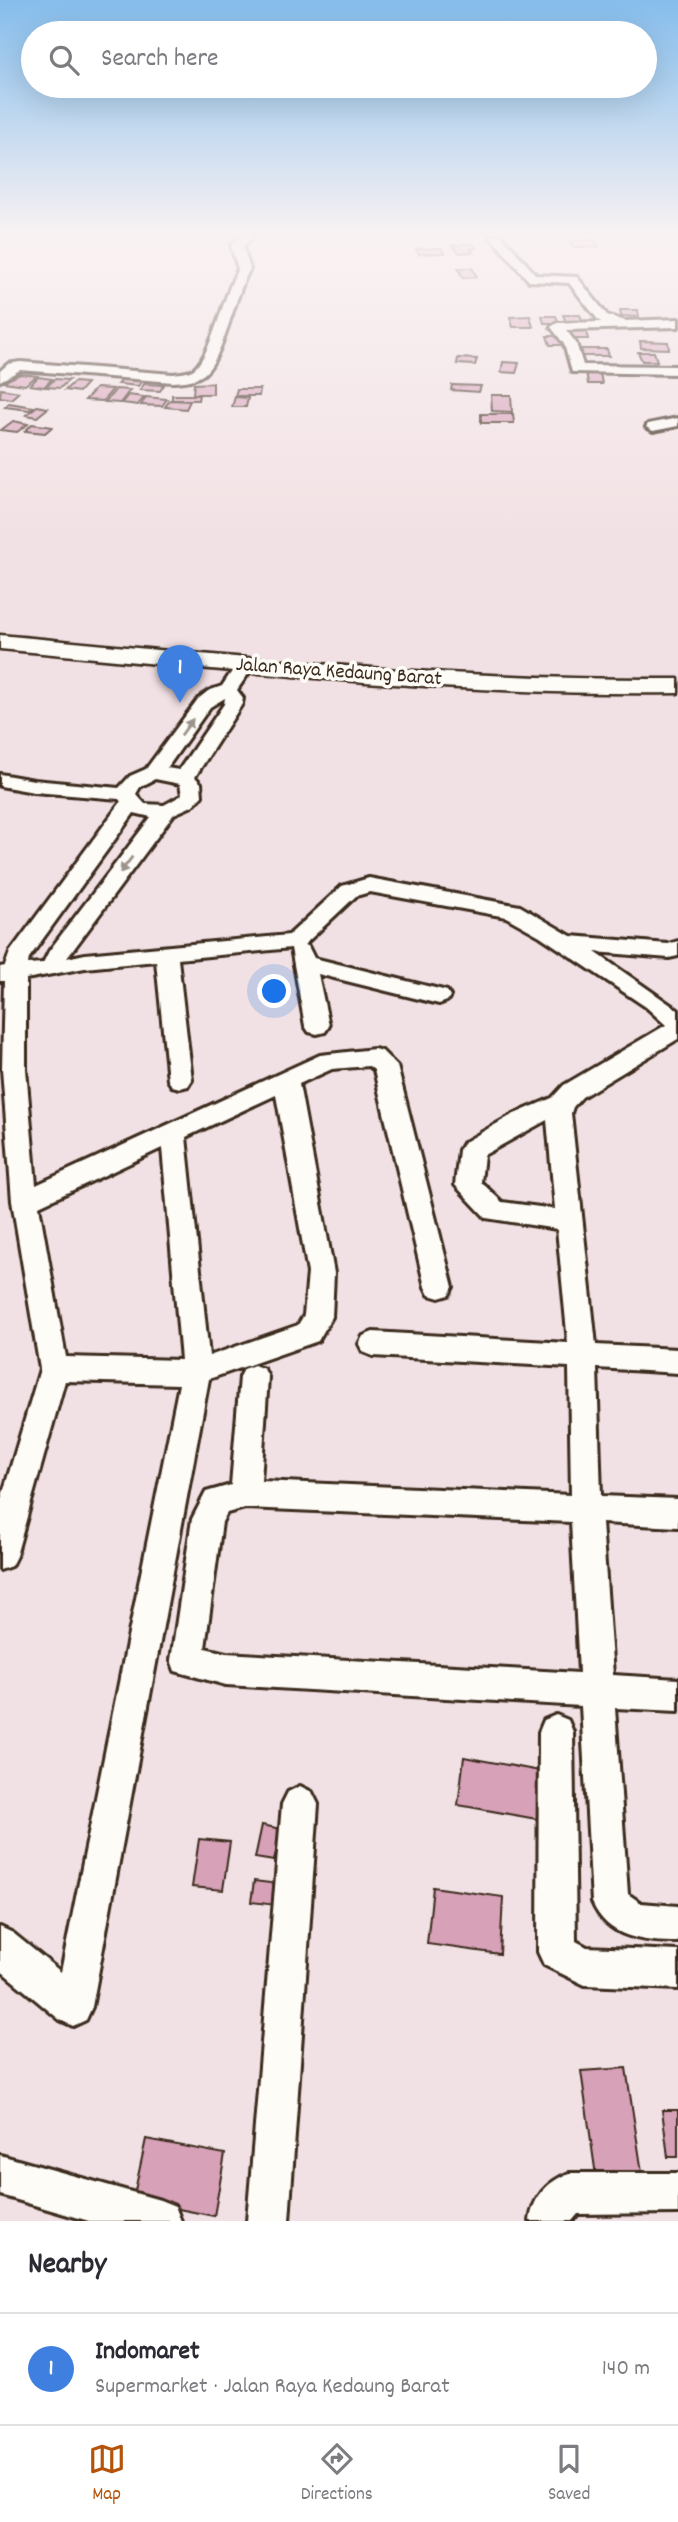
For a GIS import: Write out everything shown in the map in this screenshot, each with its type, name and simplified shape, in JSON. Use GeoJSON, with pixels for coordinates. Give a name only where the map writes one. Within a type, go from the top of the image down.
{"type":"FeatureCollection","features":[{"type":"Feature","properties":{"kind":"street"},"geometry":{"type":"LineString","coordinates":[[0,377],[13,367],[20,366],[173,378],[195,374],[201,370],[217,339]]}},
{"type":"Feature","properties":{"kind":"street"},"geometry":{"type":"LineString","coordinates":[[566,339],[577,369],[678,370]]}},
{"type":"Feature","properties":{"kind":"street"},"geometry":{"type":"LineString","coordinates":[[653,427],[678,422]]}},
{"type":"Feature","properties":{"kind":"street","name":"Jalan Raya Kedaung Barat"},"geometry":{"type":"LineString","coordinates":[[0,642],[245,665],[580,687],[678,686]]}},
{"type":"Feature","properties":{"kind":"street"},"geometry":{"type":"LineString","coordinates":[[153,774],[204,704],[214,695],[228,690],[245,665]]}},
{"type":"Feature","properties":{"kind":"street"},"geometry":{"type":"LineString","coordinates":[[184,778],[233,704],[234,698],[228,690]]}},
{"type":"Feature","properties":{"kind":"street"},"geometry":{"type":"LineString","coordinates":[[0,1556],[54,1369],[25,1201],[7,1069],[8,966],[44,921],[128,798],[134,781],[164,773],[184,778],[193,789],[187,802],[167,810],[140,809],[128,798],[1,784]]}},
{"type":"Feature","properties":{"kind":"street"},"geometry":{"type":"LineString","coordinates":[[54,962],[167,810]]}},
{"type":"Feature","properties":{"kind":"street"},"geometry":{"type":"LineString","coordinates":[[8,966],[295,941],[349,891],[369,885],[512,911],[654,1002],[678,1022]]}},
{"type":"Feature","properties":{"kind":"street"},"geometry":{"type":"LineString","coordinates":[[44,921],[79,926]]}},
{"type":"Feature","properties":{"kind":"street"},"geometry":{"type":"LineString","coordinates":[[550,933],[668,951],[678,948]]}},
{"type":"Feature","properties":{"kind":"street"},"geometry":{"type":"LineString","coordinates":[[295,941],[306,963],[317,1026]]}},
{"type":"Feature","properties":{"kind":"street"},"geometry":{"type":"LineString","coordinates":[[166,954],[180,1080]]}},
{"type":"Feature","properties":{"kind":"street"},"geometry":{"type":"LineString","coordinates":[[306,963],[439,996]]}},
{"type":"Feature","properties":{"kind":"street"},"geometry":{"type":"LineString","coordinates":[[570,1221],[495,1211],[468,1185],[472,1150],[521,1121],[561,1104],[572,1091],[678,1028]]}},
{"type":"Feature","properties":{"kind":"street"},"geometry":{"type":"LineString","coordinates":[[25,1201],[327,1061],[374,1057],[385,1066],[439,1287]]}},
{"type":"Feature","properties":{"kind":"street"},"geometry":{"type":"LineString","coordinates":[[54,1369],[196,1372],[308,1333],[318,1317],[321,1273],[286,1081]]}},
{"type":"Feature","properties":{"kind":"street"},"geometry":{"type":"LineString","coordinates":[[561,1104],[559,1127],[583,1356],[586,1511],[610,1902],[621,1915],[640,1922],[678,1924]]}},
{"type":"Feature","properties":{"kind":"street"},"geometry":{"type":"LineString","coordinates":[[0,1946],[73,2007],[196,1372],[173,1133]]}},
{"type":"Feature","properties":{"kind":"street"},"geometry":{"type":"LineString","coordinates":[[373,1344],[678,1360]]}},
{"type":"Feature","properties":{"kind":"street"},"geometry":{"type":"LineString","coordinates":[[245,1494],[254,1377]]}},
{"type":"Feature","properties":{"kind":"street"},"geometry":{"type":"LineString","coordinates":[[678,1513],[245,1494],[217,1502],[207,1519],[187,1660],[226,1669],[678,1695]]}},
{"type":"Feature","properties":{"kind":"street"},"geometry":{"type":"LineString","coordinates":[[556,1732],[557,1952],[585,1966],[678,1970]]}},
{"type":"Feature","properties":{"kind":"street"},"geometry":{"type":"LineString","coordinates":[[268,2221],[300,1804]]}},
{"type":"Feature","properties":{"kind":"street"},"geometry":{"type":"LineString","coordinates":[[0,2175],[160,2221]]}},
{"type":"Feature","properties":{"kind":"street"},"geometry":{"type":"LineString","coordinates":[[551,2221],[552,2211],[569,2194],[678,2193]]}},
{"type":"Feature","properties":{"kind":"building"},"geometry":{"type":"Polygon","coordinates":[[[548,339],[562,339],[564,345],[550,345],[548,339]]]}},
{"type":"Feature","properties":{"kind":"building"},"geometry":{"type":"Polygon","coordinates":[[[640,341],[668,342],[669,349],[641,348],[640,341]]]}},
{"type":"Feature","properties":{"kind":"building"},"geometry":{"type":"Polygon","coordinates":[[[581,349],[607,349],[609,356],[583,356],[581,349]]]}},
{"type":"Feature","properties":{"kind":"building"},"geometry":{"type":"Polygon","coordinates":[[[638,352],[654,352],[657,361],[642,361],[638,352]]]}},
{"type":"Feature","properties":{"kind":"building"},"geometry":{"type":"Polygon","coordinates":[[[458,358],[477,359],[475,365],[457,364],[458,358]]]}},
{"type":"Feature","properties":{"kind":"building"},"geometry":{"type":"Polygon","coordinates":[[[503,362],[519,363],[516,373],[501,372],[503,362]]]}},
{"type":"Feature","properties":{"kind":"building"},"geometry":{"type":"Polygon","coordinates":[[[586,371],[600,372],[602,384],[588,384],[586,371]]]}},
{"type":"Feature","properties":{"kind":"building"},"geometry":{"type":"Polygon","coordinates":[[[20,374],[37,376],[25,385],[3,382],[20,374]]]}},
{"type":"Feature","properties":{"kind":"building"},"geometry":{"type":"Polygon","coordinates":[[[38,377],[52,379],[44,387],[30,385],[38,377]]]}},
{"type":"Feature","properties":{"kind":"building"},"geometry":{"type":"Polygon","coordinates":[[[55,379],[69,380],[60,388],[46,387],[55,379]]]}},
{"type":"Feature","properties":{"kind":"building"},"geometry":{"type":"Polygon","coordinates":[[[122,379],[143,380],[138,386],[118,384],[122,379]]]}},
{"type":"Feature","properties":{"kind":"building"},"geometry":{"type":"Polygon","coordinates":[[[74,382],[87,383],[79,392],[65,390],[74,382]]]}},
{"type":"Feature","properties":{"kind":"building"},"geometry":{"type":"Polygon","coordinates":[[[213,383],[213,394],[193,394],[194,384],[213,383]]]}},
{"type":"Feature","properties":{"kind":"building"},"geometry":{"type":"Polygon","coordinates":[[[144,384],[164,385],[160,391],[140,390],[144,384]]]}},
{"type":"Feature","properties":{"kind":"building"},"geometry":{"type":"Polygon","coordinates":[[[452,385],[481,386],[479,392],[451,390],[452,385]]]}},
{"type":"Feature","properties":{"kind":"building"},"geometry":{"type":"Polygon","coordinates":[[[96,388],[113,389],[103,401],[85,400],[96,388]]]}},
{"type":"Feature","properties":{"kind":"building"},"geometry":{"type":"Polygon","coordinates":[[[1,389],[19,392],[11,399],[0,397],[1,389]]]}},
{"type":"Feature","properties":{"kind":"building"},"geometry":{"type":"Polygon","coordinates":[[[116,389],[130,390],[120,403],[105,402],[116,389]]]}},
{"type":"Feature","properties":{"kind":"building"},"geometry":{"type":"Polygon","coordinates":[[[237,389],[260,389],[259,396],[235,396],[237,389]]]}},
{"type":"Feature","properties":{"kind":"building"},"geometry":{"type":"Polygon","coordinates":[[[128,395],[144,397],[138,405],[122,403],[128,395]]]}},
{"type":"Feature","properties":{"kind":"building"},"geometry":{"type":"Polygon","coordinates":[[[172,395],[199,395],[198,400],[172,400],[172,395]]]}},
{"type":"Feature","properties":{"kind":"building"},"geometry":{"type":"Polygon","coordinates":[[[491,395],[511,395],[512,412],[492,411],[491,395]]]}},
{"type":"Feature","properties":{"kind":"building"},"geometry":{"type":"Polygon","coordinates":[[[146,397],[167,399],[162,406],[141,405],[146,397]]]}},
{"type":"Feature","properties":{"kind":"building"},"geometry":{"type":"Polygon","coordinates":[[[235,397],[248,398],[246,407],[232,407],[235,397]]]}},
{"type":"Feature","properties":{"kind":"building"},"geometry":{"type":"Polygon","coordinates":[[[170,400],[190,401],[186,409],[165,407],[170,400]]]}},
{"type":"Feature","properties":{"kind":"building"},"geometry":{"type":"Polygon","coordinates":[[[9,403],[34,407],[29,410],[5,407],[9,403]]]}},
{"type":"Feature","properties":{"kind":"building"},"geometry":{"type":"Polygon","coordinates":[[[37,406],[48,408],[37,417],[26,415],[37,406]]]}},
{"type":"Feature","properties":{"kind":"building"},"geometry":{"type":"Polygon","coordinates":[[[481,414],[513,414],[514,423],[481,423],[481,414]]]}},
{"type":"Feature","properties":{"kind":"building"},"geometry":{"type":"Polygon","coordinates":[[[13,421],[28,424],[17,432],[1,430],[13,421]]]}},
{"type":"Feature","properties":{"kind":"building"},"geometry":{"type":"Polygon","coordinates":[[[32,424],[52,427],[45,433],[25,431],[32,424]]]}},
{"type":"Feature","properties":{"kind":"building"},"geometry":{"type":"Polygon","coordinates":[[[464,1757],[540,1771],[537,1819],[458,1805],[464,1757]]]}},
{"type":"Feature","properties":{"kind":"building"},"geometry":{"type":"Polygon","coordinates":[[[262,1825],[281,1829],[274,1861],[255,1858],[262,1825]]]}},
{"type":"Feature","properties":{"kind":"building"},"geometry":{"type":"Polygon","coordinates":[[[199,1839],[230,1842],[223,1890],[192,1887],[199,1839]]]}},
{"type":"Feature","properties":{"kind":"building"},"geometry":{"type":"Polygon","coordinates":[[[254,1881],[287,1885],[284,1906],[251,1902],[254,1881]]]}},
{"type":"Feature","properties":{"kind":"building"},"geometry":{"type":"Polygon","coordinates":[[[433,1887],[503,1897],[500,1954],[427,1944],[433,1887]]]}},
{"type":"Feature","properties":{"kind":"building"},"geometry":{"type":"Polygon","coordinates":[[[626,2068],[643,2179],[597,2183],[581,2071],[626,2068]]]}},
{"type":"Feature","properties":{"kind":"building"},"geometry":{"type":"Polygon","coordinates":[[[662,2110],[678,2110],[678,2157],[668,2157],[662,2110]]]}},
{"type":"Feature","properties":{"kind":"building"},"geometry":{"type":"Polygon","coordinates":[[[146,2139],[225,2154],[214,2216],[133,2200],[146,2139]]]}},
{"type":"Feature","properties":{"kind":"place","name":"Indomaret"},"geometry":{"type":"Point","coordinates":[180,703]}}]}
